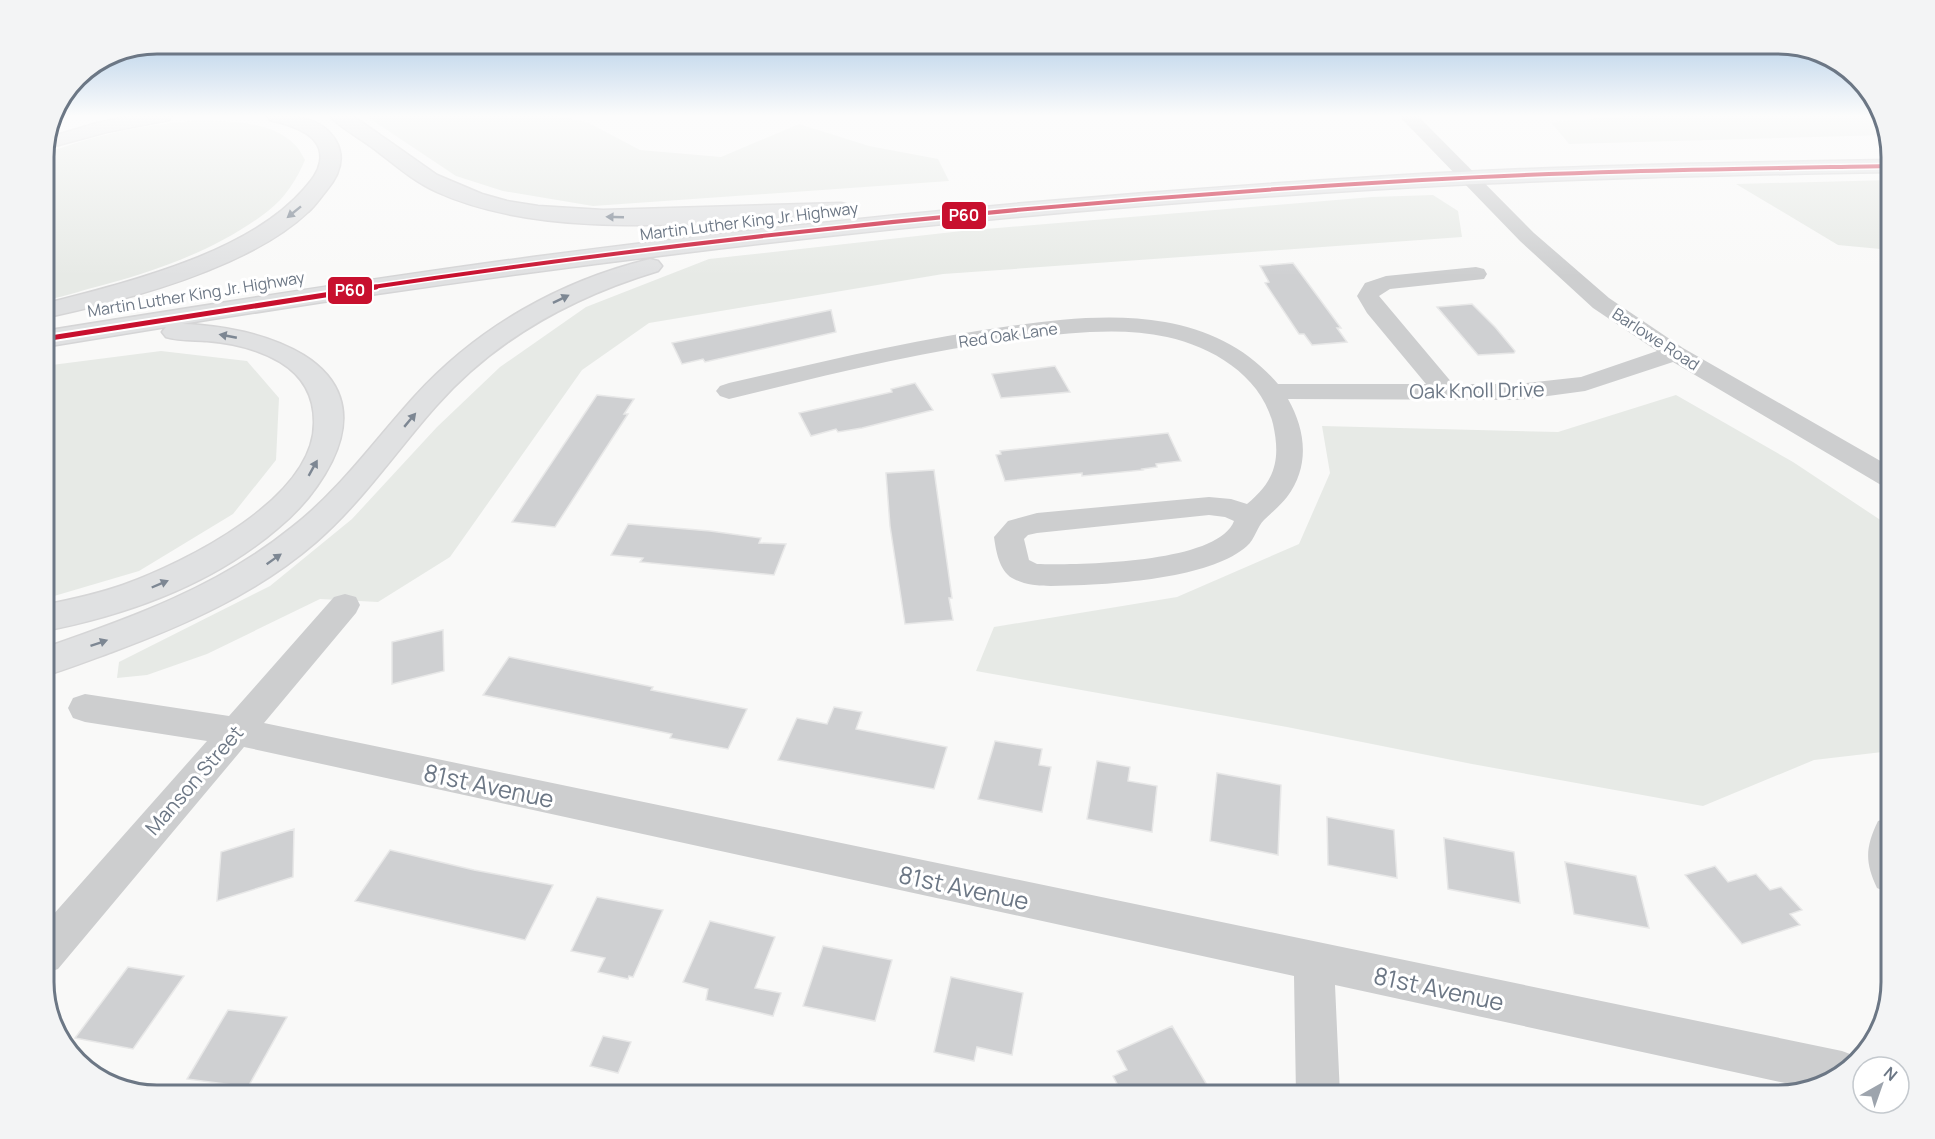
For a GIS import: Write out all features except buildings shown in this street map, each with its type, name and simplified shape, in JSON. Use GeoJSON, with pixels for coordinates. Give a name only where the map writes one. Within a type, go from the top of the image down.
{"type":"FeatureCollection","features":[{"type":"Feature","properties":{"kind":"main road"},"geometry":{"type":"LineString","coordinates":[[54,308],[133,287],[194,265],[251,240],[309,199],[324,179],[328,169]]}},
{"type":"Feature","properties":{"kind":"main road"},"geometry":{"type":"LineString","coordinates":[[413,169],[444,187],[481,200],[527,210],[576,216],[848,220]]}},
{"type":"Feature","properties":{"kind":"main road","name":"Martin Luther King Jr. Highway"},"geometry":{"type":"LineString","coordinates":[[54,339],[333,293],[698,244],[848,220],[1133,183],[1333,169]]}},
{"type":"Feature","properties":{"kind":"main road","name":"Martin Luther King Jr. Highway"},"geometry":{"type":"LineString","coordinates":[[54,317],[484,253],[848,220],[1468,178],[1780,169]]}},
{"type":"Feature","properties":{"kind":"main road"},"geometry":{"type":"LineString","coordinates":[[54,658],[185,610],[238,583],[284,552],[339,503],[432,394],[458,368],[499,335],[556,301],[600,282],[648,267],[848,220]]}},
{"type":"Feature","properties":{"kind":"main road"},"geometry":{"type":"LineString","coordinates":[[54,340],[175,332],[220,334],[242,339],[278,352],[305,368],[324,393],[329,422],[327,439],[312,473],[286,504],[245,538],[189,571],[160,584],[96,606],[54,616]]}},
{"type":"Feature","properties":{"kind":"street","name":"Barlowe Road"},"geometry":{"type":"LineString","coordinates":[[1459,169],[1575,282],[1618,315],[1675,353],[1881,473]]}},
{"type":"Feature","properties":{"kind":"street"},"geometry":{"type":"LineString","coordinates":[[1445,392],[1375,308],[1368,296],[1373,288],[1386,283],[1476,274]]}},
{"type":"Feature","properties":{"kind":"street","name":"Red Oak Lane"},"geometry":{"type":"LineString","coordinates":[[729,391],[986,336],[1106,325],[1161,328],[1206,340],[1241,360],[1273,391]]}},
{"type":"Feature","properties":{"kind":"street","name":"Oak Knoll Drive"},"geometry":{"type":"LineString","coordinates":[[1273,391],[1518,392],[1567,387],[1600,380],[1675,353]]}},
{"type":"Feature","properties":{"kind":"street"},"geometry":{"type":"LineString","coordinates":[[1249,517],[1231,508],[1209,506],[1037,523],[1018,528],[1009,537],[1011,554],[1019,568],[1031,574],[1100,575],[1148,569],[1215,551],[1234,542],[1244,534],[1249,517],[1270,501],[1287,474],[1290,459],[1286,420],[1273,391]]}},
{"type":"Feature","properties":{"kind":"street","name":"Manson Street"},"geometry":{"type":"LineString","coordinates":[[54,943],[345,605]]}},
{"type":"Feature","properties":{"kind":"street","name":"81st Avenue"},"geometry":{"type":"LineString","coordinates":[[85,708],[236,731],[1830,1070]]}},
{"type":"Feature","properties":{"kind":"street"},"geometry":{"type":"LineString","coordinates":[[1314,962],[1318,1085]]}},
{"type":"Feature","properties":{"kind":"shaded area"},"geometry":{"type":"Polygon","coordinates":[[[54,169],[300,169],[280,200],[268,211],[227,238],[159,268],[54,298],[54,169]]]}},
{"type":"Feature","properties":{"kind":"shaded area"},"geometry":{"type":"Polygon","coordinates":[[[446,169],[943,169],[949,181],[593,206],[503,191],[456,176],[446,169]]]}},
{"type":"Feature","properties":{"kind":"shaded area"},"geometry":{"type":"Polygon","coordinates":[[[1881,180],[1881,249],[1838,245],[1736,184],[1881,180]]]}},
{"type":"Feature","properties":{"kind":"shaded area"},"geometry":{"type":"Polygon","coordinates":[[[1433,195],[1458,211],[1462,237],[943,274],[649,323],[582,370],[450,557],[378,602],[320,599],[207,654],[147,675],[117,678],[119,662],[270,586],[352,519],[437,427],[500,367],[586,307],[709,259],[962,231],[1372,197],[1433,195]]]}},
{"type":"Feature","properties":{"kind":"shaded area"},"geometry":{"type":"Polygon","coordinates":[[[161,351],[247,361],[279,398],[276,460],[233,514],[139,571],[54,596],[54,365],[161,351]]]}},
{"type":"Feature","properties":{"kind":"shaded area"},"geometry":{"type":"Polygon","coordinates":[[[1676,395],[1793,462],[1881,520],[1881,752],[1814,760],[1703,806],[976,671],[994,627],[1177,597],[1299,544],[1330,473],[1322,426],[1558,432],[1676,395]]]}},
{"type":"Feature","properties":{"kind":"transit line","name":"P60"},"geometry":{"type":"LineString","coordinates":[[54,337],[544,263],[1020,210],[1222,193],[1425,180],[1753,169]]}}]}
